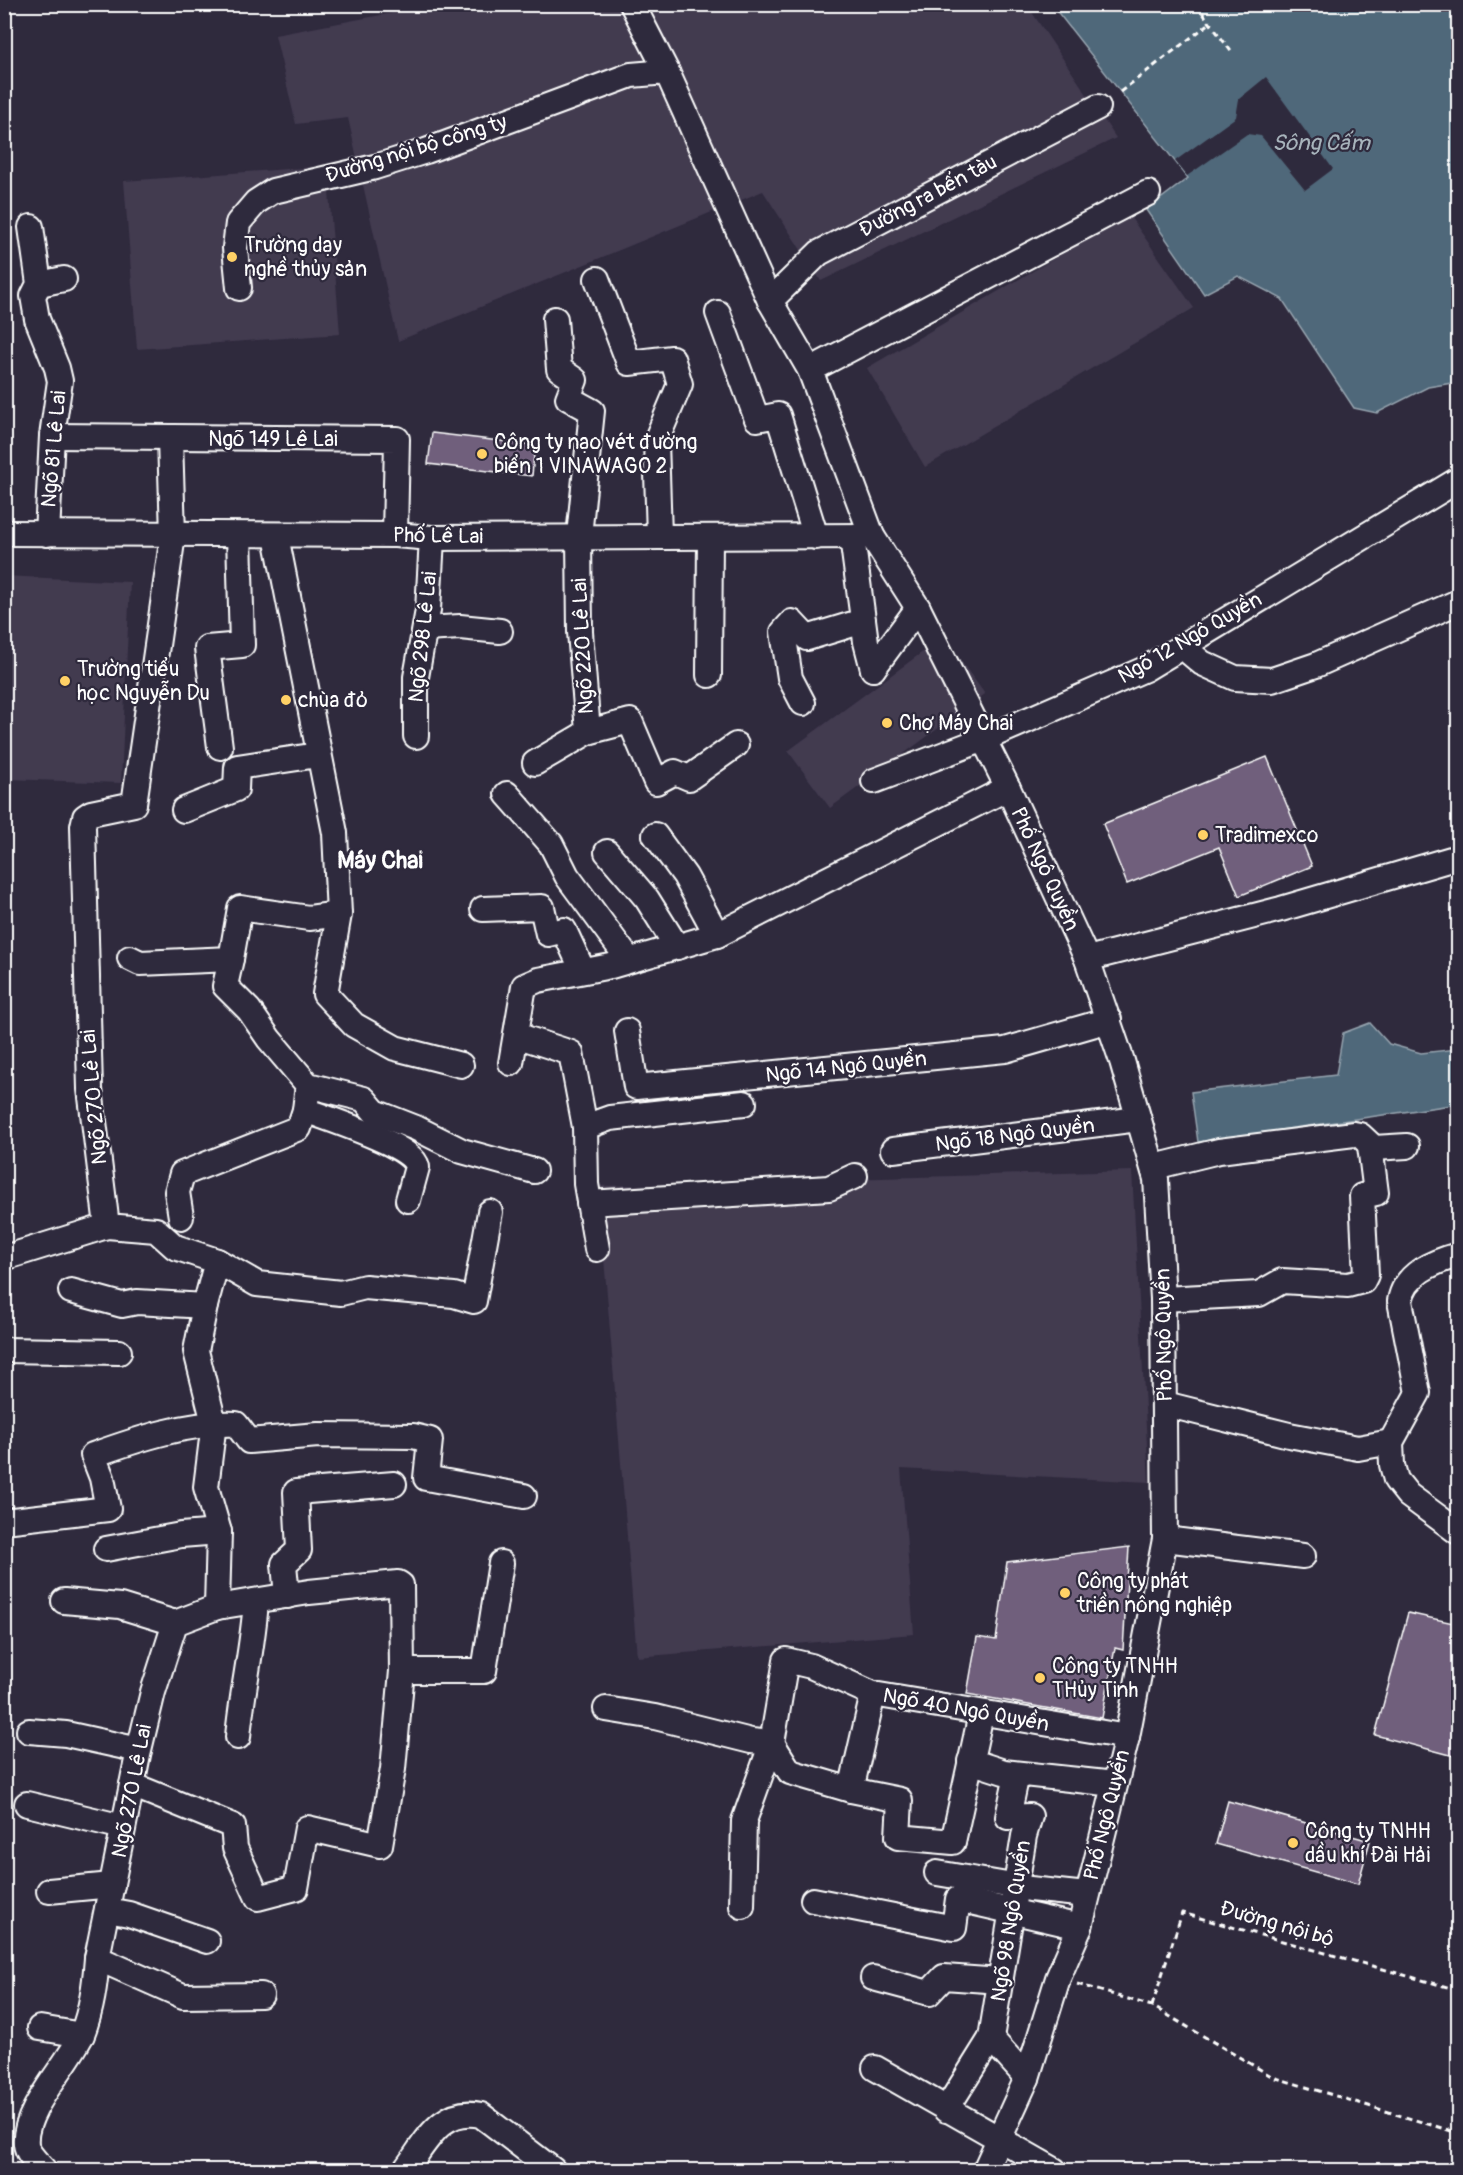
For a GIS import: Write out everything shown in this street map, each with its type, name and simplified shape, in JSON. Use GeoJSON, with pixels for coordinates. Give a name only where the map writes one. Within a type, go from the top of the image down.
{"type":"FeatureCollection","features":[{"type":"Feature","properties":{"kind":"street"},"geometry":{"type":"LineString","coordinates":[[632,4],[667,72],[770,301],[810,370],[862,537],[863,621],[873,669],[918,608]]}},
{"type":"Feature","properties":{"kind":"street","name":"Đường nội bộ công ty"},"geometry":{"type":"LineString","coordinates":[[239,288],[235,248],[238,223],[256,202],[273,191],[375,167],[426,151],[631,75],[667,72]]}},
{"type":"Feature","properties":{"kind":"street","name":"Đường ra bến tàu"},"geometry":{"type":"LineString","coordinates":[[770,301],[819,253],[1098,107]]}},
{"type":"Feature","properties":{"kind":"street"},"geometry":{"type":"LineString","coordinates":[[810,370],[1148,193]]}},
{"type":"Feature","properties":{"kind":"street","name":"Ngõ 81 Lê Lai"},"geometry":{"type":"LineString","coordinates":[[31,227],[39,284],[33,296],[37,319],[60,381],[52,436],[47,534]]}},
{"type":"Feature","properties":{"kind":"street"},"geometry":{"type":"LineString","coordinates":[[39,284],[64,279]]}},
{"type":"Feature","properties":{"kind":"street"},"geometry":{"type":"LineString","coordinates":[[597,279],[629,363],[672,358],[680,384],[656,441],[659,536]]}},
{"type":"Feature","properties":{"kind":"street"},"geometry":{"type":"LineString","coordinates":[[718,313],[757,419],[778,415],[816,537]]}},
{"type":"Feature","properties":{"kind":"street","name":"Ngõ 220 Lê Lai"},"geometry":{"type":"LineString","coordinates":[[555,319],[559,369],[575,380],[568,398],[592,411],[579,536],[580,632],[588,732],[630,721],[656,782],[675,772],[689,778],[736,745]]}},
{"type":"Feature","properties":{"kind":"street","name":"Ngõ 149 Lê Lai"},"geometry":{"type":"LineString","coordinates":[[52,436],[397,440],[395,535]]}},
{"type":"Feature","properties":{"kind":"street"},"geometry":{"type":"LineString","coordinates":[[170,439],[173,535]]}},
{"type":"Feature","properties":{"kind":"street","name":"Ngõ 12 Ngô Quyền"},"geometry":{"type":"LineString","coordinates":[[874,781],[984,739],[1145,669],[1262,596],[1458,480]]}},
{"type":"Feature","properties":{"kind":"street","name":"Phố Lê Lai"},"geometry":{"type":"LineString","coordinates":[[4,533],[395,535],[432,538],[862,537]]}},
{"type":"Feature","properties":{"kind":"street","name":"Ngõ 270 Lê Lai"},"geometry":{"type":"LineString","coordinates":[[107,1226],[90,1089],[83,825],[85,817],[91,813],[134,804],[173,535]]}},
{"type":"Feature","properties":{"kind":"street"},"geometry":{"type":"LineString","coordinates":[[220,747],[207,648],[242,645],[239,535]]}},
{"type":"Feature","properties":{"kind":"street"},"geometry":{"type":"LineString","coordinates":[[276,536],[335,833],[339,914],[325,994],[354,1025],[395,1048],[461,1065]]}},
{"type":"Feature","properties":{"kind":"street"},"geometry":{"type":"LineString","coordinates":[[709,675],[710,537]]}},
{"type":"Feature","properties":{"kind":"street","name":"Phố Ngô Quyền"},"geometry":{"type":"LineString","coordinates":[[862,537],[918,608],[1008,788],[1087,959],[1109,1020],[1154,1167],[1158,1195],[1166,1404],[1165,1539],[1127,1737],[1080,1927],[1058,1978],[1027,2078],[985,2170]]}},
{"type":"Feature","properties":{"kind":"street","name":"Ngõ 298 Lê Lai"},"geometry":{"type":"LineString","coordinates":[[416,736],[416,677],[425,629],[432,538]]}},
{"type":"Feature","properties":{"kind":"street"},"geometry":{"type":"LineString","coordinates":[[1183,647],[1202,663],[1235,678],[1272,680],[1316,665],[1458,602]]}},
{"type":"Feature","properties":{"kind":"street"},"geometry":{"type":"LineString","coordinates":[[802,703],[790,678],[783,632],[792,622],[807,638],[863,621]]}},
{"type":"Feature","properties":{"kind":"street"},"geometry":{"type":"LineString","coordinates":[[425,629],[460,627],[500,631]]}},
{"type":"Feature","properties":{"kind":"street"},"geometry":{"type":"LineString","coordinates":[[535,763],[588,732]]}},
{"type":"Feature","properties":{"kind":"street"},"geometry":{"type":"LineString","coordinates":[[184,810],[236,789],[237,767],[318,755]]}},
{"type":"Feature","properties":{"kind":"street"},"geometry":{"type":"LineString","coordinates":[[511,1063],[525,986],[538,980],[629,960],[717,935],[1008,788]]}},
{"type":"Feature","properties":{"kind":"street"},"geometry":{"type":"LineString","coordinates":[[507,794],[550,844],[567,876],[629,960]]}},
{"type":"Feature","properties":{"kind":"street"},"geometry":{"type":"LineString","coordinates":[[655,835],[685,876],[717,935]]}},
{"type":"Feature","properties":{"kind":"street"},"geometry":{"type":"LineString","coordinates":[[608,852],[647,899],[677,947]]}},
{"type":"Feature","properties":{"kind":"street"},"geometry":{"type":"LineString","coordinates":[[1087,959],[1281,909],[1458,857]]}},
{"type":"Feature","properties":{"kind":"street"},"geometry":{"type":"LineString","coordinates":[[483,909],[542,906],[548,934],[564,930],[583,971]]}},
{"type":"Feature","properties":{"kind":"street"},"geometry":{"type":"LineString","coordinates":[[339,914],[309,918],[240,908],[232,939],[231,959],[225,986],[249,1011],[269,1040],[308,1085],[364,1099],[375,1112],[416,1128],[462,1151],[534,1171]]}},
{"type":"Feature","properties":{"kind":"street"},"geometry":{"type":"LineString","coordinates":[[130,958],[141,963],[231,959]]}},
{"type":"Feature","properties":{"kind":"street","name":"Ngõ 14 Ngô Quyền"},"geometry":{"type":"LineString","coordinates":[[627,1032],[636,1087],[1005,1050],[1109,1020]]}},
{"type":"Feature","properties":{"kind":"street"},"geometry":{"type":"LineString","coordinates":[[516,1035],[572,1053],[585,1127],[586,1184],[597,1249]]}},
{"type":"Feature","properties":{"kind":"street"},"geometry":{"type":"LineString","coordinates":[[181,1216],[177,1192],[182,1174],[299,1128],[305,1110],[308,1085]]}},
{"type":"Feature","properties":{"kind":"street"},"geometry":{"type":"LineString","coordinates":[[585,1127],[610,1118],[744,1103]]}},
{"type":"Feature","properties":{"kind":"street"},"geometry":{"type":"LineString","coordinates":[[305,1110],[365,1132],[412,1157],[417,1167],[408,1200]]}},
{"type":"Feature","properties":{"kind":"street","name":"Ngõ 18 Ngô Quyền"},"geometry":{"type":"LineString","coordinates":[[893,1150],[1138,1119]]}},
{"type":"Feature","properties":{"kind":"street"},"geometry":{"type":"LineString","coordinates":[[1154,1167],[1241,1148],[1354,1134],[1360,1135],[1376,1149],[1407,1146]]}},
{"type":"Feature","properties":{"kind":"street"},"geometry":{"type":"LineString","coordinates":[[1163,1299],[1260,1294],[1267,1292],[1282,1281],[1348,1285],[1363,1281],[1366,1275],[1362,1196],[1376,1193],[1370,1146]]}},
{"type":"Feature","properties":{"kind":"street"},"geometry":{"type":"LineString","coordinates":[[590,1203],[829,1188],[855,1176]]}},
{"type":"Feature","properties":{"kind":"street"},"geometry":{"type":"LineString","coordinates":[[4,1258],[107,1226],[156,1230],[175,1247],[217,1261],[257,1284],[341,1293],[365,1287],[454,1295],[474,1300],[490,1212]]}},
{"type":"Feature","properties":{"kind":"street"},"geometry":{"type":"LineString","coordinates":[[1458,1255],[1414,1274],[1402,1287],[1400,1301],[1418,1393],[1391,1442],[1392,1465],[1401,1486],[1418,1504],[1458,1532]]}},
{"type":"Feature","properties":{"kind":"street"},"geometry":{"type":"LineString","coordinates":[[217,1261],[196,1351],[214,1423],[206,1487],[219,1532],[218,1607]]}},
{"type":"Feature","properties":{"kind":"street"},"geometry":{"type":"LineString","coordinates":[[71,1291],[122,1305],[137,1302],[205,1306]]}},
{"type":"Feature","properties":{"kind":"street"},"geometry":{"type":"LineString","coordinates":[[4,1350],[119,1352]]}},
{"type":"Feature","properties":{"kind":"street"},"geometry":{"type":"LineString","coordinates":[[1166,1404],[1289,1435],[1358,1448],[1391,1442]]}},
{"type":"Feature","properties":{"kind":"street"},"geometry":{"type":"LineString","coordinates":[[4,1521],[108,1509],[102,1479],[93,1455],[162,1434],[214,1423],[236,1424],[249,1441],[318,1435],[413,1436],[430,1440],[426,1478],[525,1496]]}},
{"type":"Feature","properties":{"kind":"street"},"geometry":{"type":"LineString","coordinates":[[287,1596],[284,1564],[299,1550],[296,1492],[394,1484]]}},
{"type":"Feature","properties":{"kind":"street"},"geometry":{"type":"LineString","coordinates":[[106,1549],[181,1535],[219,1532]]}},
{"type":"Feature","properties":{"kind":"street"},"geometry":{"type":"LineString","coordinates":[[1165,1539],[1303,1556]]}},
{"type":"Feature","properties":{"kind":"street"},"geometry":{"type":"LineString","coordinates":[[402,1671],[484,1671],[501,1563]]}},
{"type":"Feature","properties":{"kind":"street"},"geometry":{"type":"LineString","coordinates":[[64,1601],[120,1606],[174,1623],[218,1607],[287,1596],[400,1584],[402,1671],[393,1769],[380,1845],[307,1828],[296,1888],[258,1898],[235,1848],[233,1826],[132,1785]]}},
{"type":"Feature","properties":{"kind":"street"},"geometry":{"type":"LineString","coordinates":[[238,1737],[242,1693],[253,1641],[256,1601]]}},
{"type":"Feature","properties":{"kind":"street","name":"Ngõ 270 Lê Lai"},"geometry":{"type":"LineString","coordinates":[[44,2170],[27,2147],[29,2124],[82,2035],[93,1999],[97,1958],[139,1750],[153,1692],[174,1623]]}},
{"type":"Feature","properties":{"kind":"street","name":"Ngõ 40 Ngô Quyền"},"geometry":{"type":"LineString","coordinates":[[772,1743],[786,1660],[811,1666],[873,1694],[1127,1737]]}},
{"type":"Feature","properties":{"kind":"street"},"geometry":{"type":"LineString","coordinates":[[851,1790],[873,1694]]}},
{"type":"Feature","properties":{"kind":"street"},"geometry":{"type":"LineString","coordinates":[[606,1709],[655,1717],[751,1741],[772,1743]]}},
{"type":"Feature","properties":{"kind":"street"},"geometry":{"type":"LineString","coordinates":[[772,1743],[790,1773],[851,1790],[900,1800],[898,1837],[953,1842],[981,1714]]}},
{"type":"Feature","properties":{"kind":"street"},"geometry":{"type":"LineString","coordinates":[[29,1731],[66,1734],[139,1750]]}},
{"type":"Feature","properties":{"kind":"street"},"geometry":{"type":"LineString","coordinates":[[742,1906],[744,1821],[772,1743]]}},
{"type":"Feature","properties":{"kind":"street"},"geometry":{"type":"LineString","coordinates":[[970,1761],[1017,1774],[1115,1784]]}},
{"type":"Feature","properties":{"kind":"street","name":"Ngõ 98 Ngô Quyền"},"geometry":{"type":"LineString","coordinates":[[991,2038],[1030,1816],[1008,1817],[1017,1774]]}},
{"type":"Feature","properties":{"kind":"street"},"geometry":{"type":"LineString","coordinates":[[27,1804],[123,1827]]}},
{"type":"Feature","properties":{"kind":"street"},"geometry":{"type":"LineString","coordinates":[[937,1873],[1016,1887],[1087,1895]]}},
{"type":"Feature","properties":{"kind":"street"},"geometry":{"type":"LineString","coordinates":[[49,1891],[112,1885]]}},
{"type":"Feature","properties":{"kind":"street"},"geometry":{"type":"LineString","coordinates":[[813,1900],[954,1928],[958,1899],[1080,1927]]}},
{"type":"Feature","properties":{"kind":"street"},"geometry":{"type":"LineString","coordinates":[[107,1910],[129,1914],[207,1941]]}},
{"type":"Feature","properties":{"kind":"street"},"geometry":{"type":"LineString","coordinates":[[97,1958],[183,1996],[261,1995]]}},
{"type":"Feature","properties":{"kind":"street"},"geometry":{"type":"LineString","coordinates":[[873,1978],[929,1993],[944,1977],[1001,1981]]}},
{"type":"Feature","properties":{"kind":"street"},"geometry":{"type":"LineString","coordinates":[[40,2028],[82,2035]]}},
{"type":"Feature","properties":{"kind":"street"},"geometry":{"type":"LineString","coordinates":[[946,2110],[991,2038],[1027,2078]]}},
{"type":"Feature","properties":{"kind":"street"},"geometry":{"type":"LineString","coordinates":[[874,2068],[1054,2170]]}},
{"type":"Feature","properties":{"kind":"street"},"geometry":{"type":"LineString","coordinates":[[405,2170],[445,2119],[456,2113],[469,2112],[481,2115],[553,2170]]}},
{"type":"Feature","properties":{"kind":"path"},"geometry":{"type":"LineString","coordinates":[[1196,4],[1233,54]]}},
{"type":"Feature","properties":{"kind":"path"},"geometry":{"type":"LineString","coordinates":[[1120,92],[1210,22]]}},
{"type":"Feature","properties":{"kind":"path","name":"Đường nội bộ"},"geometry":{"type":"LineString","coordinates":[[1152,2006],[1182,1913],[1458,1990]]}},
{"type":"Feature","properties":{"kind":"path"},"geometry":{"type":"LineString","coordinates":[[1058,1978],[1152,2006],[1273,2078],[1458,2133]]}},
{"type":"Feature","properties":{"kind":"shaded area"},"geometry":{"type":"Polygon","coordinates":[[[440,4],[1027,5],[1116,138],[821,281],[763,191],[398,341],[348,118],[296,124],[275,35],[440,4]]]}},
{"type":"Feature","properties":{"kind":"shaded area","name":"Trường dạy nghề thủy sản"},"geometry":{"type":"Polygon","coordinates":[[[327,166],[340,334],[137,349],[124,181],[327,166]]]}},
{"type":"Feature","properties":{"kind":"shaded area"},"geometry":{"type":"Polygon","coordinates":[[[1129,215],[1194,308],[925,467],[867,368],[1129,215]]]}},
{"type":"Feature","properties":{"kind":"shaded area","name":"Trường tiểu học Nguyễn Du"},"geometry":{"type":"Polygon","coordinates":[[[4,576],[130,582],[121,783],[5,779],[4,576]]]}},
{"type":"Feature","properties":{"kind":"shaded area","name":"Chợ Máy Chai"},"geometry":{"type":"Polygon","coordinates":[[[943,637],[985,694],[830,808],[788,751],[943,637]]]}},
{"type":"Feature","properties":{"kind":"shaded area"},"geometry":{"type":"Polygon","coordinates":[[[1132,1171],[1149,1482],[901,1469],[914,1634],[637,1657],[598,1186],[1132,1171]]]}},
{"type":"Feature","properties":{"kind":"water","name":"Sông Cấm"},"geometry":{"type":"Polygon","coordinates":[[[1052,5],[1458,5],[1458,382],[1428,387],[1377,413],[1354,408],[1282,299],[1238,276],[1204,294],[1146,210],[1188,178],[1052,5]]]}},
{"type":"Feature","properties":{"kind":"water"},"geometry":{"type":"Polygon","coordinates":[[[1370,1023],[1389,1044],[1421,1053],[1458,1049],[1458,1104],[1198,1142],[1191,1092],[1336,1075],[1343,1033],[1370,1023]]]}},
{"type":"Feature","properties":{"kind":"pier"},"geometry":{"type":"Polygon","coordinates":[[[1266,77],[1333,169],[1305,190],[1261,136],[1247,134],[1187,176],[1175,161],[1236,117],[1239,99],[1266,77]]]}},
{"type":"Feature","properties":{"kind":"building","name":"Công ty nạo vét đường biển 1 VINAWAGO 2"},"geometry":{"type":"Polygon","coordinates":[[[432,433],[535,445],[532,476],[428,464],[432,433]]]}},
{"type":"Feature","properties":{"kind":"building","name":"Tradimexco"},"geometry":{"type":"Polygon","coordinates":[[[1267,757],[1312,866],[1239,896],[1219,847],[1127,884],[1103,824],[1267,757]]]}},
{"type":"Feature","properties":{"kind":"building"},"geometry":{"type":"Polygon","coordinates":[[[1129,1547],[1123,1650],[1115,1648],[1102,1718],[967,1694],[977,1637],[996,1640],[1007,1562],[1129,1547]]]}},
{"type":"Feature","properties":{"kind":"building"},"geometry":{"type":"Polygon","coordinates":[[[1408,1613],[1458,1624],[1458,1757],[1375,1735],[1408,1613]]]}},
{"type":"Feature","properties":{"kind":"building","name":"Công ty TNHH dầu khí Đài Hải"},"geometry":{"type":"Polygon","coordinates":[[[1228,1801],[1370,1841],[1358,1884],[1216,1844],[1228,1801]]]}},
{"type":"Feature","properties":{"kind":"place","name":"Trường dạy nghề thủy sản"},"geometry":{"type":"Point","coordinates":[232,257]}},
{"type":"Feature","properties":{"kind":"place","name":"Công ty nạo vét đường biển 1 VINAWAGO 2"},"geometry":{"type":"Point","coordinates":[482,454]}},
{"type":"Feature","properties":{"kind":"place","name":"Trường tiểu học Nguyễn Du"},"geometry":{"type":"Point","coordinates":[65,681]}},
{"type":"Feature","properties":{"kind":"place","name":"chùa đỏ"},"geometry":{"type":"Point","coordinates":[286,700]}},
{"type":"Feature","properties":{"kind":"place","name":"Chợ Máy Chai"},"geometry":{"type":"Point","coordinates":[887,723]}},
{"type":"Feature","properties":{"kind":"place","name":"Tradimexco"},"geometry":{"type":"Point","coordinates":[1203,835]}},
{"type":"Feature","properties":{"kind":"place","name":"Công ty phát triền nông nghiệp"},"geometry":{"type":"Point","coordinates":[1065,1593]}},
{"type":"Feature","properties":{"kind":"place","name":"Công ty TNHH THủy Tinh"},"geometry":{"type":"Point","coordinates":[1040,1678]}},
{"type":"Feature","properties":{"kind":"place","name":"Công ty TNHH dầu khí Đài Hải"},"geometry":{"type":"Point","coordinates":[1293,1843]}},
{"type":"Feature","properties":{"kind":"district","name":"Máy Chai"},"geometry":{"type":"Point","coordinates":[380,860]}}]}
